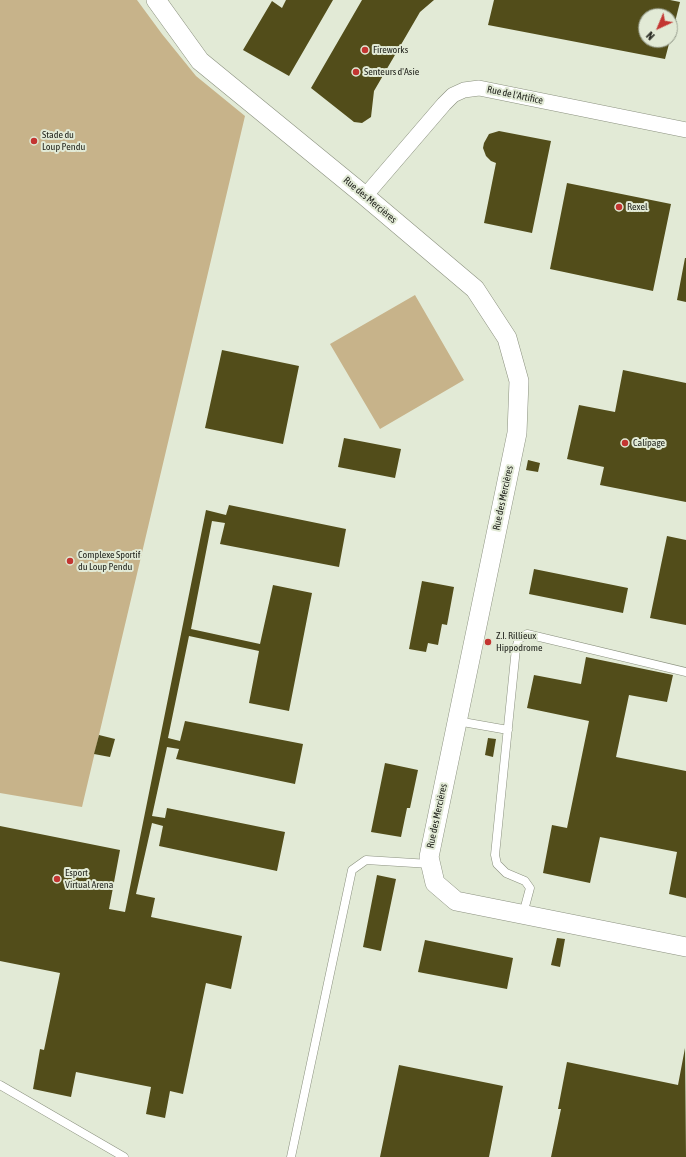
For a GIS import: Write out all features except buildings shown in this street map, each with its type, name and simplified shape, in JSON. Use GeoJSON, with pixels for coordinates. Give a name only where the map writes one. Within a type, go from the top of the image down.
{"type":"FeatureCollection","features":[{"type":"Feature","properties":{"kind":"street","name":"Rue des Mercières"},"geometry":{"type":"LineString","coordinates":[[156,0],[200,61],[365,196],[475,289],[507,338],[519,381],[517,433],[429,858],[434,883],[456,901],[686,947]]}},
{"type":"Feature","properties":{"kind":"street","name":"Rue de l'Artifice"},"geometry":{"type":"LineString","coordinates":[[365,196],[444,104],[453,95],[464,90],[479,88],[686,130]]}},
{"type":"Feature","properties":{"kind":"lane"},"geometry":{"type":"LineString","coordinates":[[523,914],[530,888],[525,881],[506,873],[498,864],[495,855],[516,648],[519,639],[527,634],[686,672]]}},
{"type":"Feature","properties":{"kind":"lane"},"geometry":{"type":"LineString","coordinates":[[457,721],[508,730]]}},
{"type":"Feature","properties":{"kind":"lane"},"geometry":{"type":"LineString","coordinates":[[291,1157],[352,870],[366,860],[430,864]]}},
{"type":"Feature","properties":{"kind":"lane"},"geometry":{"type":"LineString","coordinates":[[0,1085],[124,1157]]}},
{"type":"Feature","properties":{"kind":"shaded area","name":"Complexe Sportif du Loup Pendu"},"geometry":{"type":"Polygon","coordinates":[[[0,0],[137,0],[196,76],[245,116],[82,807],[0,793],[0,0]]]}},
{"type":"Feature","properties":{"kind":"shaded area"},"geometry":{"type":"Polygon","coordinates":[[[415,295],[464,380],[380,429],[330,344],[415,295]]]}},
{"type":"Feature","properties":{"kind":"place","name":"Fireworks"},"geometry":{"type":"Point","coordinates":[365,50]}},
{"type":"Feature","properties":{"kind":"place","name":"Senteurs d'Asie"},"geometry":{"type":"Point","coordinates":[356,72]}},
{"type":"Feature","properties":{"kind":"place","name":"Stade du Loup Pendu"},"geometry":{"type":"Point","coordinates":[34,141]}},
{"type":"Feature","properties":{"kind":"place","name":"Rexel"},"geometry":{"type":"Point","coordinates":[619,207]}},
{"type":"Feature","properties":{"kind":"place","name":"Calipage"},"geometry":{"type":"Point","coordinates":[625,443]}},
{"type":"Feature","properties":{"kind":"place","name":"Complexe Sportif du Loup Pendu"},"geometry":{"type":"Point","coordinates":[70,561]}},
{"type":"Feature","properties":{"kind":"place","name":"Z.I. Rillieux Hippodrome"},"geometry":{"type":"Point","coordinates":[488,642]}},
{"type":"Feature","properties":{"kind":"place","name":"Esport Virtual Arena"},"geometry":{"type":"Point","coordinates":[57,879]}}]}
